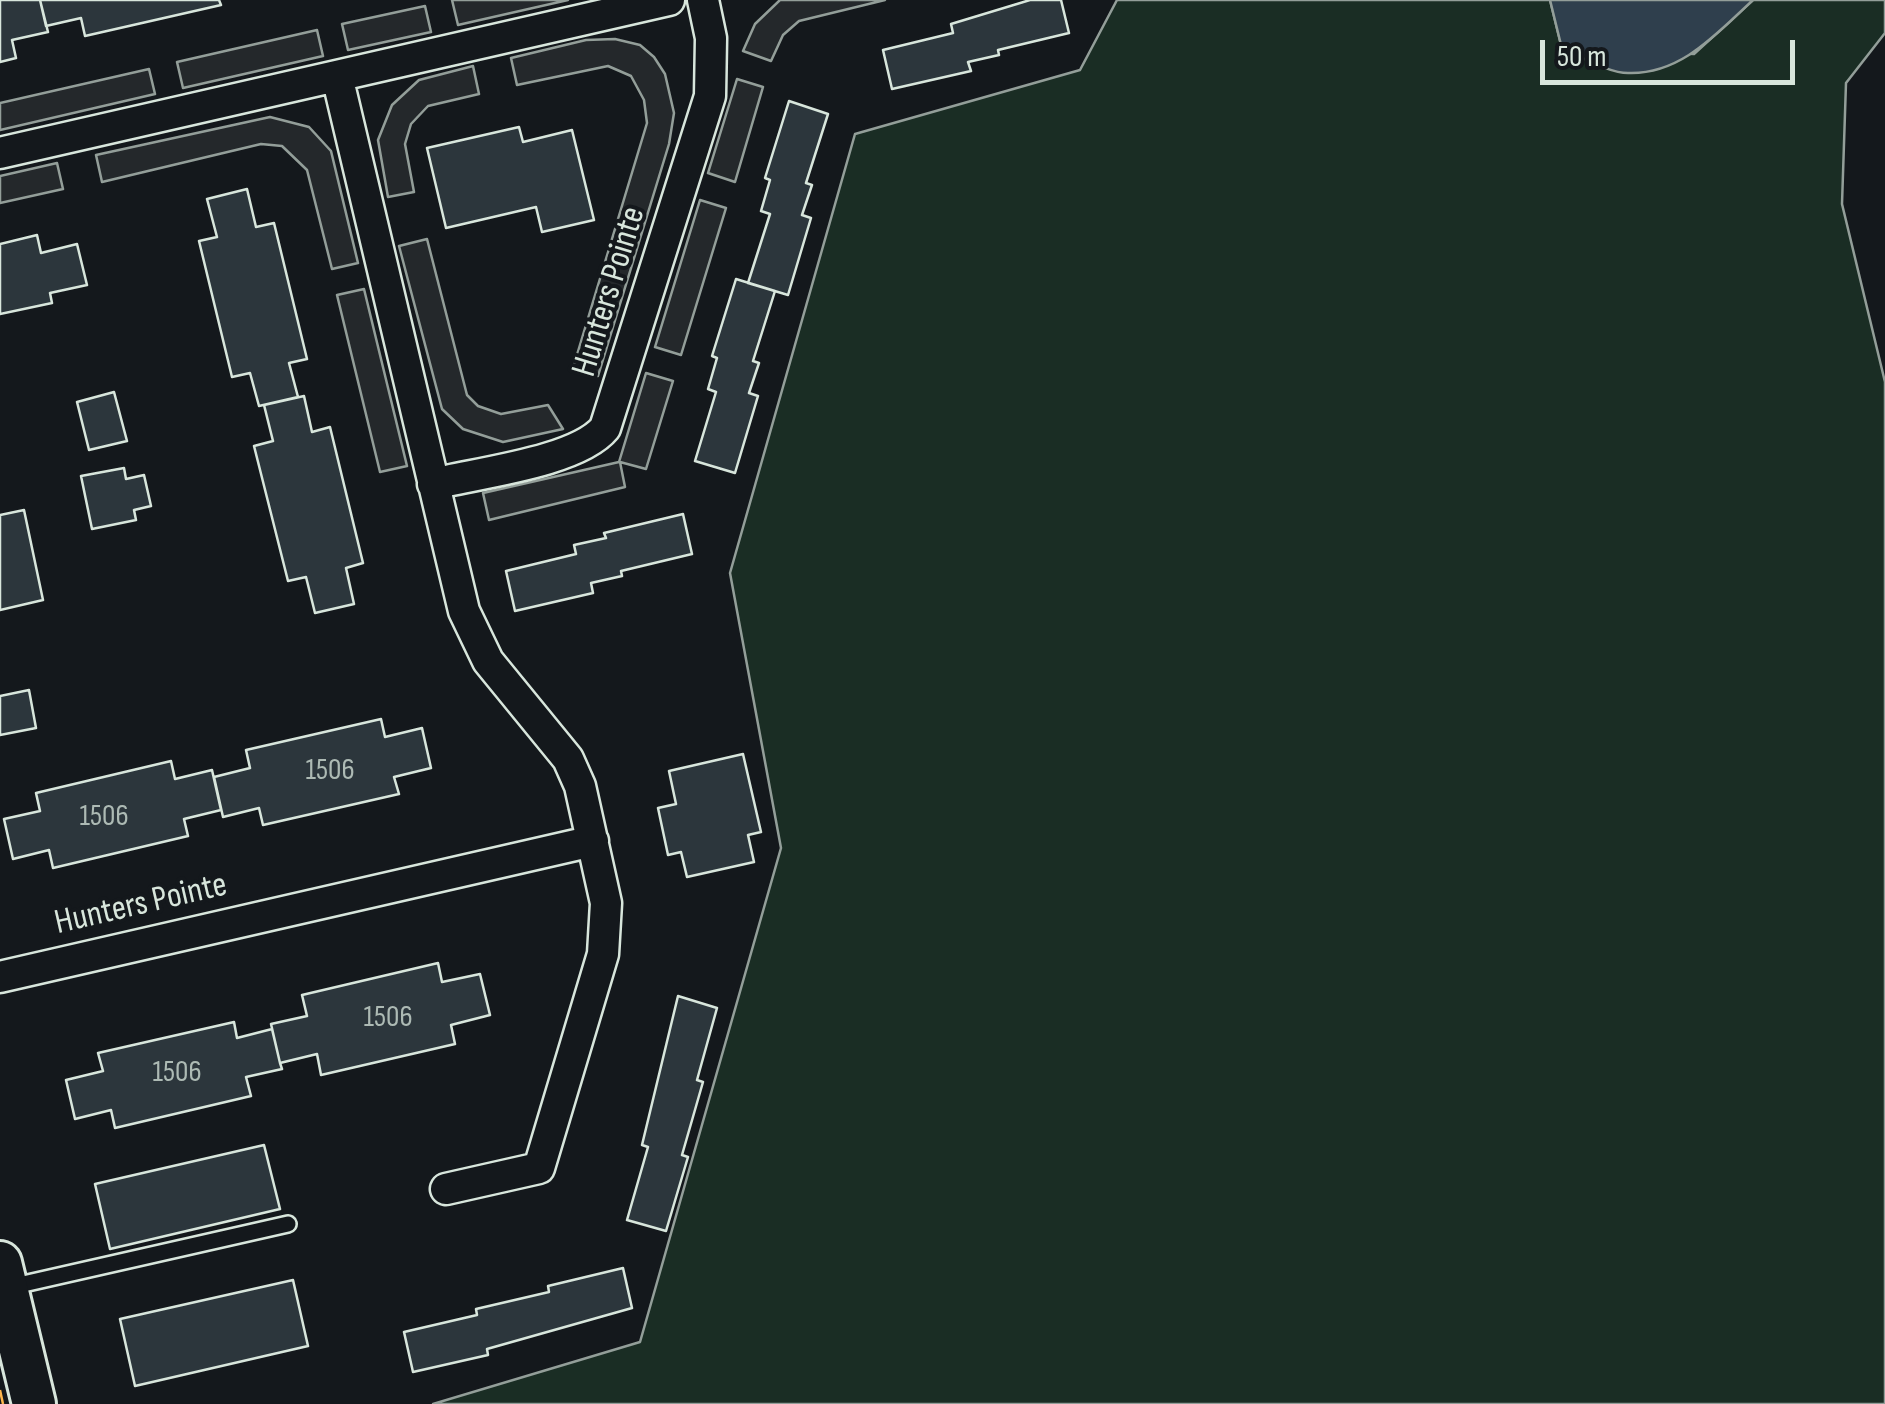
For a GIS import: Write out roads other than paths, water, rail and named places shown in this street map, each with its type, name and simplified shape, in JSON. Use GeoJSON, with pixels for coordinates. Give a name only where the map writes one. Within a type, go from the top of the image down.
{"type":"FeatureCollection","features":[{"type":"Feature","properties":{"kind":"main road"},"geometry":{"type":"LineString","coordinates":[[3,1276],[34,1404]]}},
{"type":"Feature","properties":{"kind":"street"},"geometry":{"type":"LineString","coordinates":[[0,154],[669,0]]}},
{"type":"Feature","properties":{"kind":"street","name":"Hunters Pointe"},"geometry":{"type":"LineString","coordinates":[[434,484],[574,448],[597,438],[605,428],[710,96],[711,38],[704,0]]}},
{"type":"Feature","properties":{"kind":"street"},"geometry":{"type":"LineString","coordinates":[[337,76],[472,634],[488,660],[568,759],[580,786],[606,904],[603,954],[538,1168],[446,1189]]}},
{"type":"Feature","properties":{"kind":"street","name":"Hunters Pointe"},"geometry":{"type":"LineString","coordinates":[[0,977],[592,841]]}},
{"type":"Feature","properties":{"kind":"lane"},"geometry":{"type":"LineString","coordinates":[[3,1276],[288,1224]]}},
{"type":"Feature","properties":{"kind":"water"},"geometry":{"type":"Polygon","coordinates":[[[1550,0],[1753,0],[1697,50],[1665,67],[1628,73],[1562,49],[1550,0]]]}}]}
